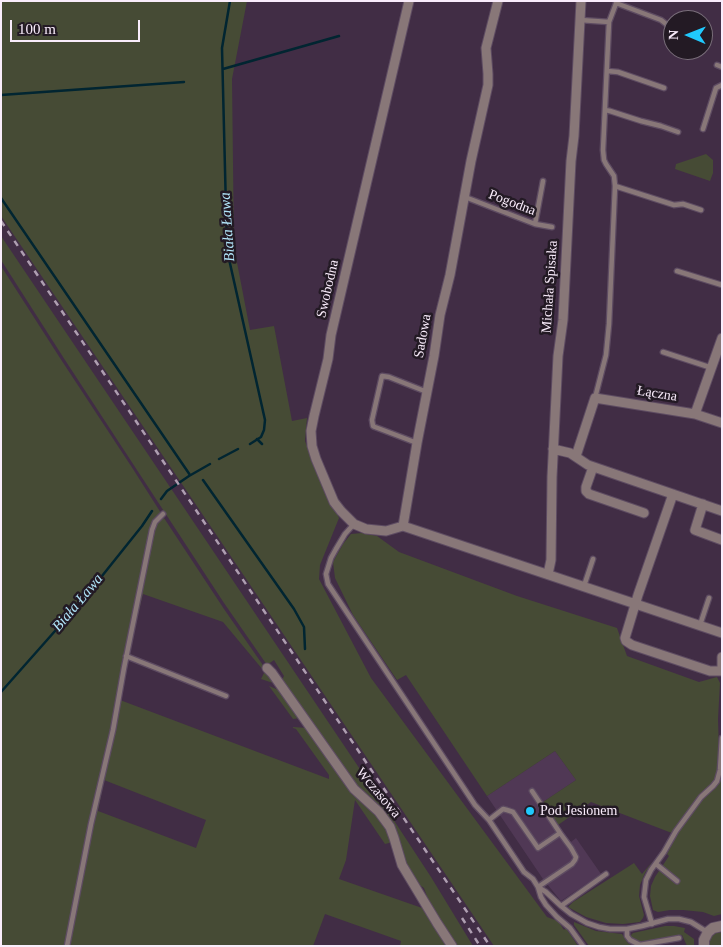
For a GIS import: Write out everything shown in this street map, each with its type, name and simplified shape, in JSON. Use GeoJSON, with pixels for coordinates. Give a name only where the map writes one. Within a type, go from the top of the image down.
{"type":"FeatureCollection","features":[{"type":"Feature","properties":{"kind":"street","name":"Swobodna"},"geometry":{"type":"LineString","coordinates":[[354,524],[334,502],[314,454],[312,427],[328,359],[333,327],[409,1]]}},
{"type":"Feature","properties":{"kind":"street","name":"Sadowa"},"geometry":{"type":"LineString","coordinates":[[403,526],[439,322],[488,85],[486,48],[498,1]]}},
{"type":"Feature","properties":{"kind":"street","name":"Michała Spisaka"},"geometry":{"type":"LineString","coordinates":[[548,574],[551,560],[553,449],[558,356],[563,320],[581,1]]}},
{"type":"Feature","properties":{"kind":"street"},"geometry":{"type":"LineString","coordinates":[[695,414],[722,338]]}},
{"type":"Feature","properties":{"kind":"street"},"geometry":{"type":"LineString","coordinates":[[576,456],[595,398]]}},
{"type":"Feature","properties":{"kind":"street","name":"Łączna"},"geometry":{"type":"LineString","coordinates":[[595,398],[695,414],[722,423]]}},
{"type":"Feature","properties":{"kind":"street"},"geometry":{"type":"LineString","coordinates":[[553,449],[570,453],[593,467],[722,510]]}},
{"type":"Feature","properties":{"kind":"street"},"geometry":{"type":"LineString","coordinates":[[593,467],[586,487],[586,491],[589,494],[644,514]]}},
{"type":"Feature","properties":{"kind":"street"},"geometry":{"type":"LineString","coordinates":[[672,494],[636,603],[626,635],[626,641],[714,672],[722,671],[722,657]]}},
{"type":"Feature","properties":{"kind":"street"},"geometry":{"type":"LineString","coordinates":[[703,504],[695,530],[722,540]]}},
{"type":"Feature","properties":{"kind":"street"},"geometry":{"type":"LineString","coordinates":[[354,524],[366,529],[382,531],[390,531],[403,526],[722,633]]}},
{"type":"Feature","properties":{"kind":"street","name":"Wczasowa"},"geometry":{"type":"LineString","coordinates":[[267,668],[354,789],[373,806],[390,827],[402,865],[452,946]]}},
{"type":"Feature","properties":{"kind":"street"},"geometry":{"type":"LineString","coordinates":[[704,946],[704,940],[708,932],[713,928],[722,926]]}},
{"type":"Feature","properties":{"kind":"lane"},"geometry":{"type":"LineString","coordinates":[[595,398],[606,355],[616,186],[614,176],[606,164],[603,155],[609,22],[617,2],[663,22]]}},
{"type":"Feature","properties":{"kind":"lane"},"geometry":{"type":"LineString","coordinates":[[580,20],[609,22]]}},
{"type":"Feature","properties":{"kind":"lane"},"geometry":{"type":"LineString","coordinates":[[607,71],[618,72],[664,88]]}},
{"type":"Feature","properties":{"kind":"lane"},"geometry":{"type":"LineString","coordinates":[[703,129],[716,88],[722,85]]}},
{"type":"Feature","properties":{"kind":"lane"},"geometry":{"type":"LineString","coordinates":[[605,110],[678,132]]}},
{"type":"Feature","properties":{"kind":"lane"},"geometry":{"type":"LineString","coordinates":[[535,224],[543,181]]}},
{"type":"Feature","properties":{"kind":"lane"},"geometry":{"type":"LineString","coordinates":[[616,186],[674,205],[683,204],[701,210]]}},
{"type":"Feature","properties":{"kind":"lane","name":"Pogodna"},"geometry":{"type":"LineString","coordinates":[[465,197],[535,224],[552,228]]}},
{"type":"Feature","properties":{"kind":"lane"},"geometry":{"type":"LineString","coordinates":[[677,271],[722,285]]}},
{"type":"Feature","properties":{"kind":"lane"},"geometry":{"type":"LineString","coordinates":[[663,352],[712,368]]}},
{"type":"Feature","properties":{"kind":"lane"},"geometry":{"type":"LineString","coordinates":[[417,443],[373,426],[372,420],[382,376],[427,392]]}},
{"type":"Feature","properties":{"kind":"lane"},"geometry":{"type":"LineString","coordinates":[[67,946],[153,526],[163,514]]}},
{"type":"Feature","properties":{"kind":"lane"},"geometry":{"type":"LineString","coordinates":[[354,524],[345,534],[332,558],[326,574],[328,584],[470,797],[489,820],[524,872],[533,879],[546,905],[570,928],[583,946]]}},
{"type":"Feature","properties":{"kind":"lane"},"geometry":{"type":"LineString","coordinates":[[584,586],[593,559]]}},
{"type":"Feature","properties":{"kind":"lane"},"geometry":{"type":"LineString","coordinates":[[700,625],[709,598]]}},
{"type":"Feature","properties":{"kind":"lane"},"geometry":{"type":"LineString","coordinates":[[126,656],[226,696]]}},
{"type":"Feature","properties":{"kind":"lane"},"geometry":{"type":"LineString","coordinates":[[652,924],[644,892],[646,880],[676,831],[701,797],[717,781],[720,770],[722,738]]}},
{"type":"Feature","properties":{"kind":"lane"},"geometry":{"type":"LineString","coordinates":[[532,791],[576,857],[572,864],[538,887]]}},
{"type":"Feature","properties":{"kind":"lane"},"geometry":{"type":"LineString","coordinates":[[489,820],[503,809],[513,812],[538,848],[560,833]]}},
{"type":"Feature","properties":{"kind":"lane"},"geometry":{"type":"LineString","coordinates":[[656,864],[677,881]]}},
{"type":"Feature","properties":{"kind":"lane"},"geometry":{"type":"LineString","coordinates":[[561,906],[606,874]]}},
{"type":"Feature","properties":{"kind":"lane"},"geometry":{"type":"LineString","coordinates":[[538,887],[576,917],[593,925],[627,929],[668,919],[679,919],[694,923],[708,932]]}},
{"type":"Feature","properties":{"kind":"lane"},"geometry":{"type":"LineString","coordinates":[[627,929],[627,936],[637,944],[679,938]]}},
{"type":"Feature","properties":{"kind":"shaded area"},"geometry":{"type":"Polygon","coordinates":[[[555,751],[576,780],[543,802],[571,842],[576,838],[601,874],[561,901],[543,879],[487,796],[555,751]]]}},
{"type":"Feature","properties":{"kind":"green space"},"geometry":{"type":"Polygon","coordinates":[[[1,1],[247,1],[232,79],[234,247],[250,330],[274,326],[292,421],[307,418],[305,441],[339,518],[320,565],[319,579],[371,678],[547,917],[558,921],[564,930],[566,928],[578,946],[494,946],[1,216],[1,1]]]}},
{"type":"Feature","properties":{"kind":"green space"},"geometry":{"type":"Polygon","coordinates":[[[706,154],[713,160],[713,173],[710,181],[675,169],[676,164],[706,154]]]}},
{"type":"Feature","properties":{"kind":"green space"},"geometry":{"type":"Polygon","coordinates":[[[1,236],[376,793],[473,946],[455,946],[429,902],[424,888],[418,884],[407,869],[397,836],[360,790],[282,680],[284,676],[274,660],[267,665],[224,603],[1,260],[1,236]]]}},
{"type":"Feature","properties":{"kind":"green space"},"geometry":{"type":"Polygon","coordinates":[[[1,266],[161,513],[156,518],[158,522],[164,518],[276,684],[261,679],[264,673],[263,670],[223,622],[143,594],[128,654],[120,700],[329,779],[329,775],[293,727],[307,728],[387,827],[392,841],[385,844],[355,800],[346,860],[339,879],[425,909],[448,946],[400,946],[401,941],[325,914],[313,946],[1,946],[1,266]],[[104,780],[98,811],[196,848],[206,820],[104,780]]]}},
{"type":"Feature","properties":{"kind":"green space"},"geometry":{"type":"Polygon","coordinates":[[[362,533],[377,536],[399,552],[517,596],[617,628],[627,656],[699,682],[717,677],[720,683],[719,752],[722,753],[722,914],[714,916],[703,912],[683,910],[658,912],[653,910],[650,896],[651,886],[669,856],[667,854],[677,835],[591,802],[558,825],[543,802],[576,780],[555,751],[487,796],[406,675],[397,680],[353,615],[335,578],[333,562],[343,544],[351,534],[362,533]]]}},
{"type":"Feature","properties":{"kind":"green space"},"geometry":{"type":"Polygon","coordinates":[[[269,686],[281,691],[300,718],[293,719],[269,686]]]}},
{"type":"Feature","properties":{"kind":"green space"},"geometry":{"type":"Polygon","coordinates":[[[653,861],[640,885],[639,896],[644,915],[640,922],[606,923],[586,917],[568,907],[634,863],[642,874],[653,861]]]}},
{"type":"Feature","properties":{"kind":"green space"},"geometry":{"type":"Polygon","coordinates":[[[574,922],[596,931],[622,934],[628,943],[633,946],[589,946],[574,925],[574,922]]]}},
{"type":"Feature","properties":{"kind":"green space"},"geometry":{"type":"Polygon","coordinates":[[[665,926],[685,928],[684,932],[694,939],[694,946],[687,946],[682,935],[643,942],[631,937],[633,933],[665,926]]]}},
{"type":"Feature","properties":{"kind":"green space"},"geometry":{"type":"Polygon","coordinates":[[[722,932],[722,946],[710,946],[712,936],[722,932]]]}},
{"type":"Feature","properties":{"kind":"waterway","name":"Biała Ława"},"geometry":{"type":"LineString","coordinates":[[230,1],[222,48],[227,250],[265,420],[261,437],[250,444]]}},
{"type":"Feature","properties":{"kind":"waterway"},"geometry":{"type":"LineString","coordinates":[[223,69],[339,36]]}},
{"type":"Feature","properties":{"kind":"waterway"},"geometry":{"type":"LineString","coordinates":[[1,95],[184,82]]}},
{"type":"Feature","properties":{"kind":"waterway"},"geometry":{"type":"LineString","coordinates":[[1,198],[190,475]]}},
{"type":"Feature","properties":{"kind":"waterway","name":"Biała Ława"},"geometry":{"type":"LineString","coordinates":[[257,439],[262,444]]}},
{"type":"Feature","properties":{"kind":"waterway","name":"Biała Ława"},"geometry":{"type":"LineString","coordinates":[[219,459],[238,449]]}},
{"type":"Feature","properties":{"kind":"waterway","name":"Biała Ława"},"geometry":{"type":"LineString","coordinates":[[161,499],[167,491],[210,464]]}},
{"type":"Feature","properties":{"kind":"waterway"},"geometry":{"type":"LineString","coordinates":[[203,480],[294,609],[304,627],[305,649]]}},
{"type":"Feature","properties":{"kind":"waterway","name":"Biała Ława"},"geometry":{"type":"LineString","coordinates":[[1,692],[86,596],[152,511]]}},
{"type":"Feature","properties":{"kind":"railway"},"geometry":{"type":"LineString","coordinates":[[1,221],[490,946]]}},
{"type":"Feature","properties":{"kind":"railway"},"geometry":{"type":"LineString","coordinates":[[462,918],[480,946]]}},
{"type":"Feature","properties":{"kind":"place","name":"Pod Jesionem"},"geometry":{"type":"Point","coordinates":[530,811]}}]}
